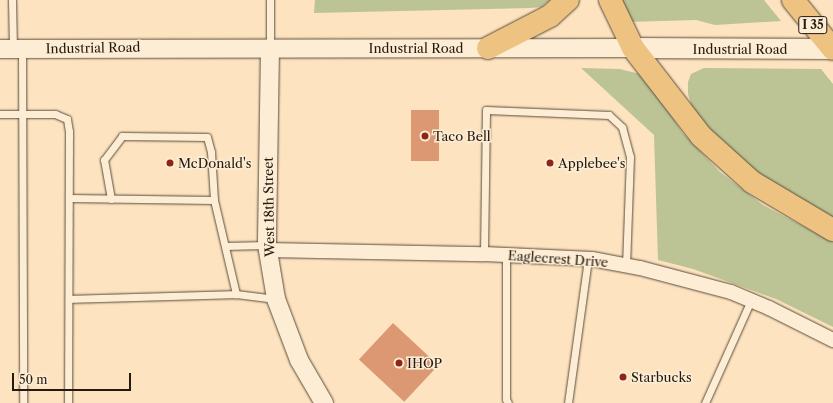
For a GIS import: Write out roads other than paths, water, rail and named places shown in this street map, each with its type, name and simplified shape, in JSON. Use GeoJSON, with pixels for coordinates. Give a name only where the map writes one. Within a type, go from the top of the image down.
{"type":"FeatureCollection","features":[{"type":"Feature","properties":{"kind":"highway"},"geometry":{"type":"LineString","coordinates":[[488,48],[550,16],[568,0]]}},
{"type":"Feature","properties":{"kind":"highway"},"geometry":{"type":"LineString","coordinates":[[610,0],[633,48],[701,136],[752,182],[833,230]]}},
{"type":"Feature","properties":{"kind":"highway","name":"I 35"},"geometry":{"type":"LineString","coordinates":[[792,0],[833,49]]}},
{"type":"Feature","properties":{"kind":"main road","name":"Industrial Road"},"geometry":{"type":"LineString","coordinates":[[633,48],[759,50],[833,49]]}},
{"type":"Feature","properties":{"kind":"street","name":"West 18th Street"},"geometry":{"type":"LineString","coordinates":[[270,48],[268,248],[276,299],[299,360],[324,403]]}},
{"type":"Feature","properties":{"kind":"street","name":"Industrial Road"},"geometry":{"type":"LineString","coordinates":[[11,49],[633,48]]}},
{"type":"Feature","properties":{"kind":"street","name":"Eaglecrest Drive"},"geometry":{"type":"LineString","coordinates":[[268,248],[506,255],[588,259],[626,265],[731,292],[751,300],[833,340]]}},
{"type":"Feature","properties":{"kind":"lane"},"geometry":{"type":"LineString","coordinates":[[12,0],[11,49],[21,114],[23,403]]}},
{"type":"Feature","properties":{"kind":"lane"},"geometry":{"type":"LineString","coordinates":[[270,0],[270,48]]}},
{"type":"Feature","properties":{"kind":"lane"},"geometry":{"type":"LineString","coordinates":[[484,254],[486,110],[609,115],[622,127],[630,157],[626,265]]}},
{"type":"Feature","properties":{"kind":"lane"},"geometry":{"type":"LineString","coordinates":[[0,114],[55,114],[67,119],[69,198],[68,403]]}},
{"type":"Feature","properties":{"kind":"lane"},"geometry":{"type":"LineString","coordinates":[[111,199],[104,160],[122,136],[207,137],[211,152],[214,200],[236,294]]}},
{"type":"Feature","properties":{"kind":"lane"},"geometry":{"type":"LineString","coordinates":[[69,198],[214,200]]}},
{"type":"Feature","properties":{"kind":"lane"},"geometry":{"type":"LineString","coordinates":[[225,246],[268,248]]}},
{"type":"Feature","properties":{"kind":"lane"},"geometry":{"type":"LineString","coordinates":[[506,255],[506,399],[508,403]]}},
{"type":"Feature","properties":{"kind":"lane"},"geometry":{"type":"LineString","coordinates":[[568,403],[588,259]]}},
{"type":"Feature","properties":{"kind":"lane"},"geometry":{"type":"LineString","coordinates":[[69,299],[236,294],[276,299]]}},
{"type":"Feature","properties":{"kind":"lane"},"geometry":{"type":"LineString","coordinates":[[705,403],[751,300]]}},
{"type":"Feature","properties":{"kind":"place","name":"Taco Bell"},"geometry":{"type":"Point","coordinates":[425,136]}},
{"type":"Feature","properties":{"kind":"place","name":"McDonald's"},"geometry":{"type":"Point","coordinates":[170,163]}},
{"type":"Feature","properties":{"kind":"place","name":"Applebee's"},"geometry":{"type":"Point","coordinates":[550,163]}},
{"type":"Feature","properties":{"kind":"place","name":"IHOP"},"geometry":{"type":"Point","coordinates":[399,363]}},
{"type":"Feature","properties":{"kind":"place","name":"Starbucks"},"geometry":{"type":"Point","coordinates":[623,377]}}]}
